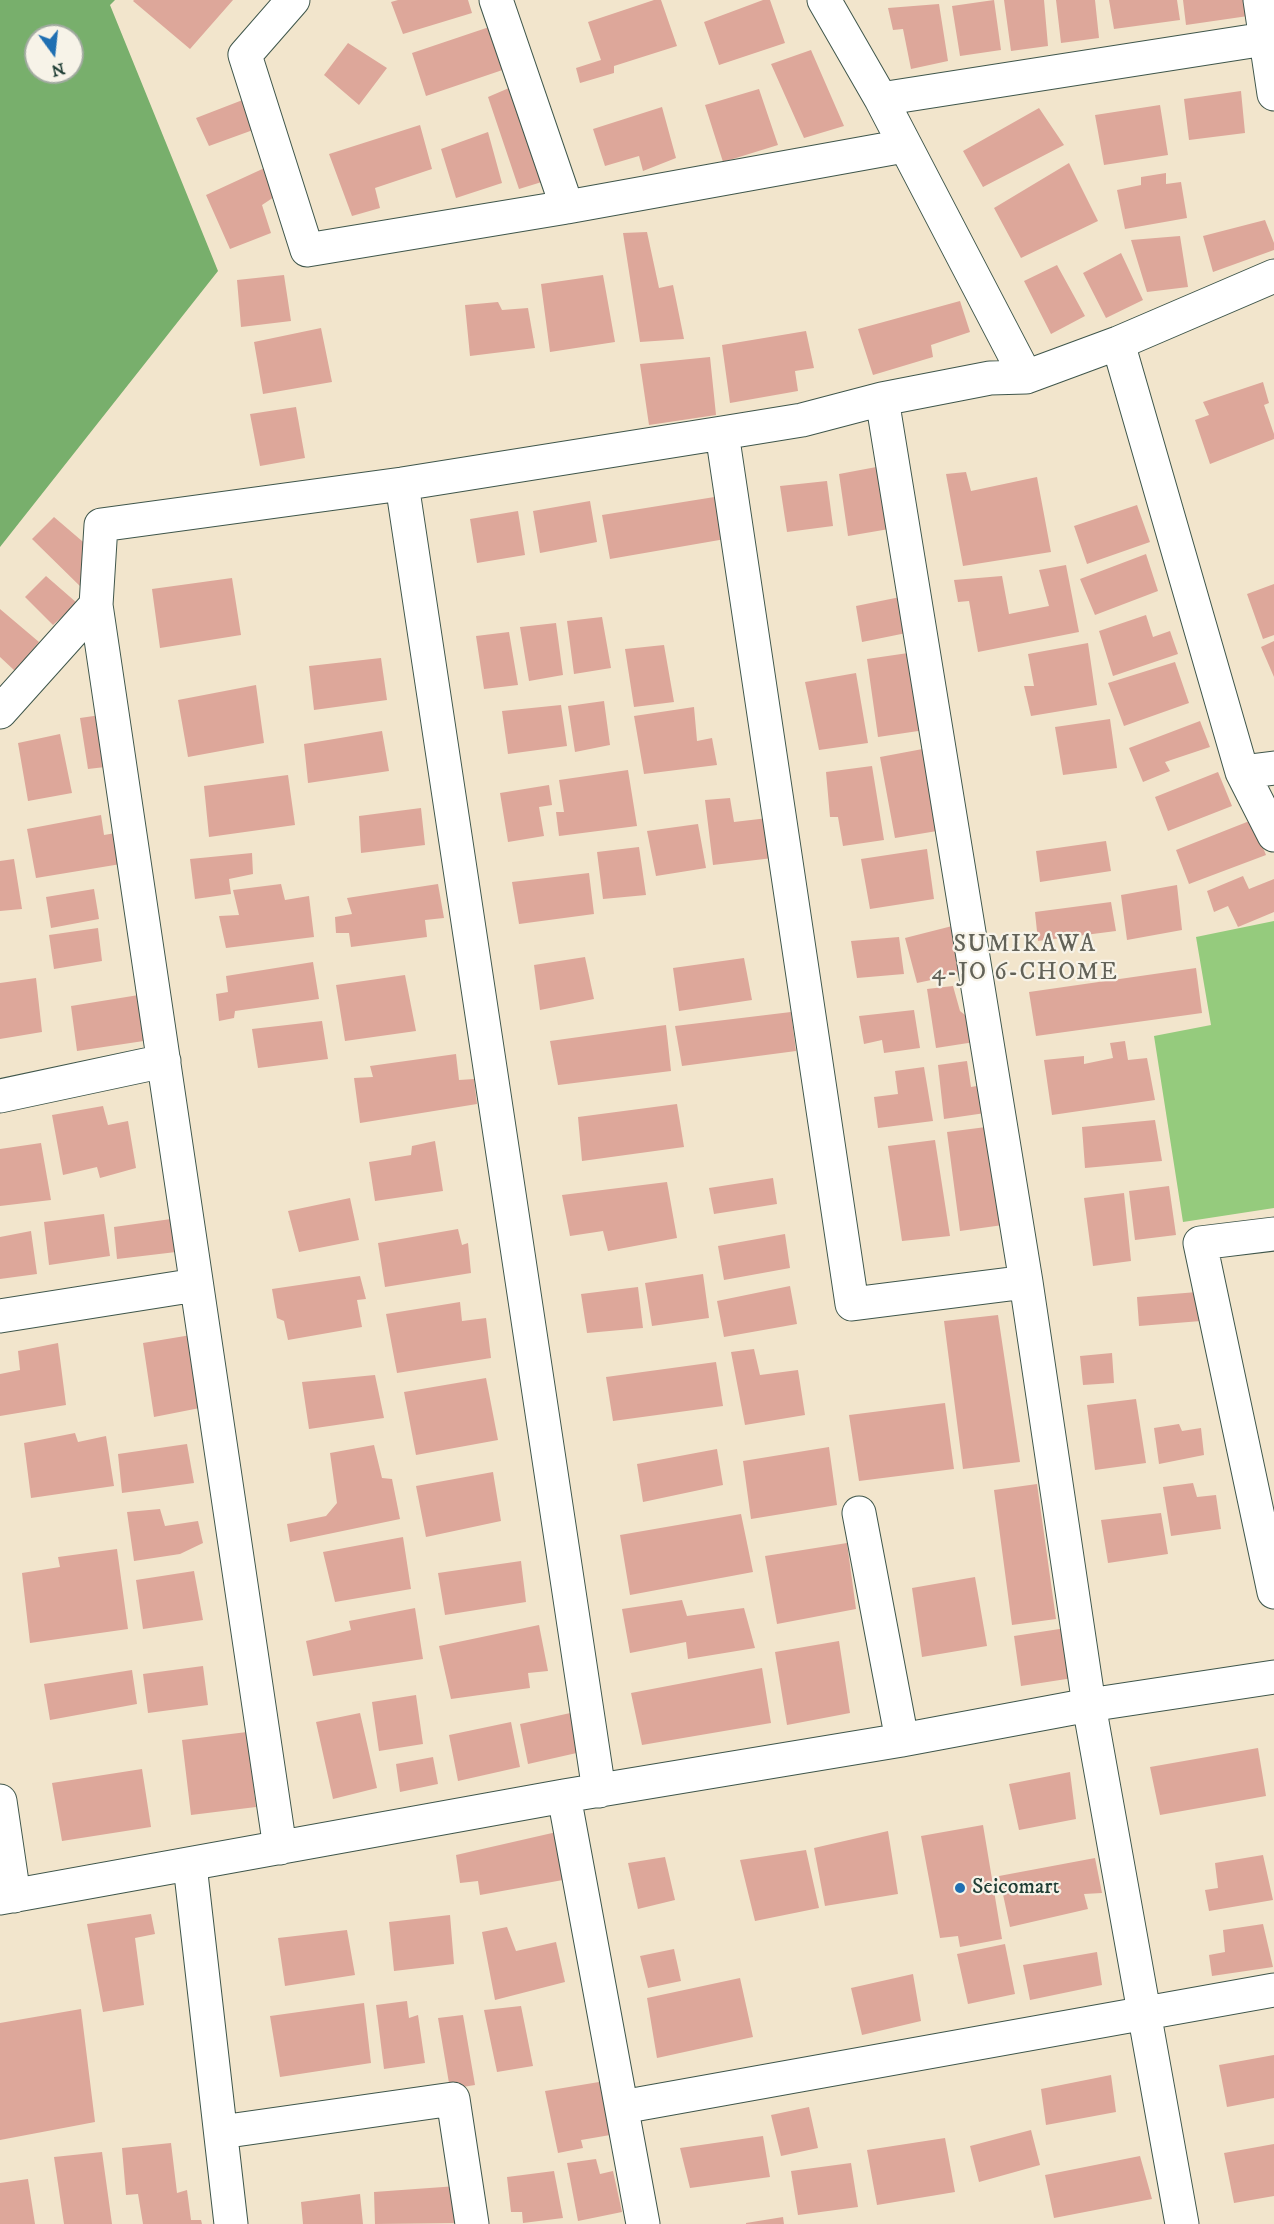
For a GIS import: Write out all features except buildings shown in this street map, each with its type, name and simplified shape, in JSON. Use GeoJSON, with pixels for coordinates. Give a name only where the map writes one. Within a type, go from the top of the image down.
{"type":"FeatureCollection","features":[{"type":"Feature","properties":{"kind":"street"},"geometry":{"type":"LineString","coordinates":[[293,0],[245,55],[307,250],[567,207],[904,146]]}},
{"type":"Feature","properties":{"kind":"street"},"geometry":{"type":"LineString","coordinates":[[496,0],[567,207]]}},
{"type":"Feature","properties":{"kind":"street"},"geometry":{"type":"LineString","coordinates":[[824,0],[881,99],[1026,377]]}},
{"type":"Feature","properties":{"kind":"street"},"geometry":{"type":"LineString","coordinates":[[1260,0],[1274,94]]}},
{"type":"Feature","properties":{"kind":"street"},"geometry":{"type":"LineString","coordinates":[[881,99],[1265,39]]}},
{"type":"Feature","properties":{"kind":"street"},"geometry":{"type":"LineString","coordinates":[[280,1848],[96,604],[101,525],[402,484],[722,433],[802,420],[882,399],[990,378],[1026,377],[1118,343],[1274,276]]}},
{"type":"Feature","properties":{"kind":"street"},"geometry":{"type":"LineString","coordinates":[[1118,343],[1242,772],[1274,835]]}},
{"type":"Feature","properties":{"kind":"street"},"geometry":{"type":"LineString","coordinates":[[882,399],[1026,1282],[1089,1705],[1182,2224]]}},
{"type":"Feature","properties":{"kind":"street"},"geometry":{"type":"LineString","coordinates":[[722,433],[852,1304],[1026,1282]]}},
{"type":"Feature","properties":{"kind":"street"},"geometry":{"type":"LineString","coordinates":[[402,484],[599,1791]]}},
{"type":"Feature","properties":{"kind":"street"},"geometry":{"type":"LineString","coordinates":[[0,712],[96,604]]}},
{"type":"Feature","properties":{"kind":"street"},"geometry":{"type":"LineString","coordinates":[[1242,772],[1274,768]]}},
{"type":"Feature","properties":{"kind":"street"},"geometry":{"type":"LineString","coordinates":[[0,1096],[164,1061]]}},
{"type":"Feature","properties":{"kind":"street"},"geometry":{"type":"LineString","coordinates":[[1274,1234],[1200,1243],[1274,1592]]}},
{"type":"Feature","properties":{"kind":"street"},"geometry":{"type":"LineString","coordinates":[[0,1316],[196,1285]]}},
{"type":"Feature","properties":{"kind":"street"},"geometry":{"type":"LineString","coordinates":[[858,1513],[902,1740]]}},
{"type":"Feature","properties":{"kind":"street"},"geometry":{"type":"LineString","coordinates":[[0,1801],[7,1897],[564,1796],[902,1740],[1089,1705],[1274,1677]]}},
{"type":"Feature","properties":{"kind":"street"},"geometry":{"type":"LineString","coordinates":[[564,1796],[643,2224]]}},
{"type":"Feature","properties":{"kind":"street"},"geometry":{"type":"LineString","coordinates":[[190,1865],[231,2224]]}},
{"type":"Feature","properties":{"kind":"street"},"geometry":{"type":"LineString","coordinates":[[622,2107],[1274,1990]]}},
{"type":"Feature","properties":{"kind":"street"},"geometry":{"type":"LineString","coordinates":[[221,2132],[453,2098],[472,2224]]}},
{"type":"Feature","properties":{"kind":"green space"},"geometry":{"type":"Polygon","coordinates":[[[0,0],[115,0],[110,5],[218,271],[0,547],[0,0]]]}},
{"type":"Feature","properties":{"kind":"green space"},"geometry":{"type":"Polygon","coordinates":[[[1274,921],[1274,1208],[1183,1222],[1154,1036],[1211,1025],[1196,937],[1274,921]]]}},
{"type":"Feature","properties":{"kind":"place","name":"Seicomart"},"geometry":{"type":"Point","coordinates":[960,1888]}},
{"type":"Feature","properties":{"kind":"district","name":"SUMIKAWA 4-JO 6-CHOME"},"geometry":{"type":"Point","coordinates":[1025,960]}}]}
